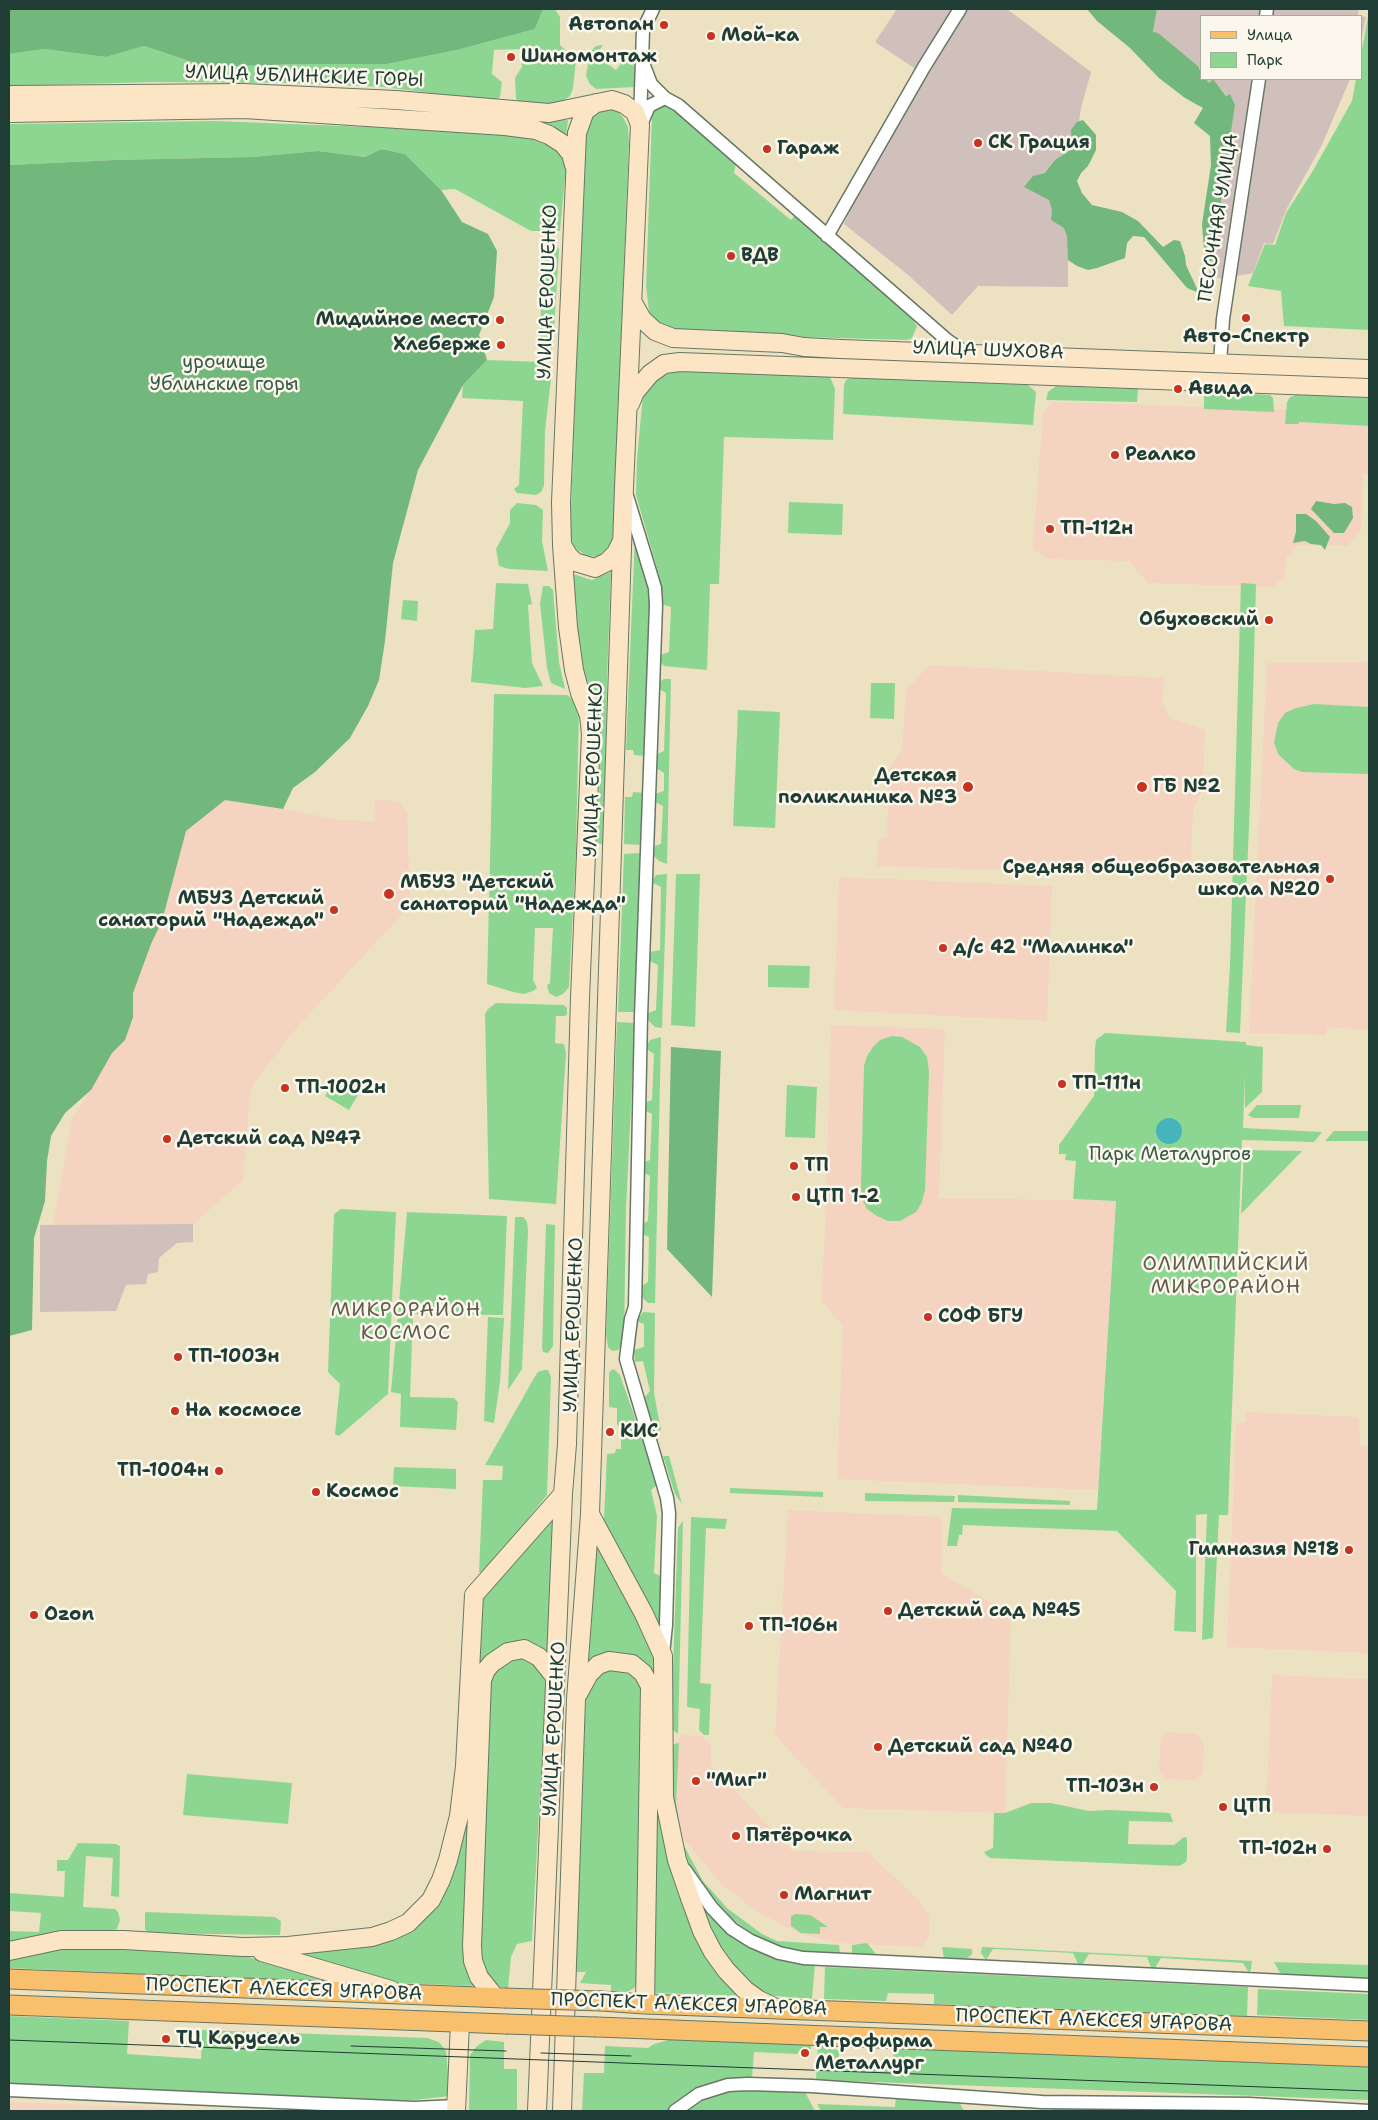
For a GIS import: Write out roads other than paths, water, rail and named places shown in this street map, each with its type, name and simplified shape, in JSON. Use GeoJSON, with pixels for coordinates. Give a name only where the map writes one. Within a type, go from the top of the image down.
{"type":"FeatureCollection","features":[{"type":"Feature","properties":{"kind":"main road","name":"УЛИЦА УБЛИНСКИЕ ГОРЫ"},"geometry":{"type":"LineString","coordinates":[[9,95],[243,93],[396,100],[549,114],[604,102]]}},
{"type":"Feature","properties":{"kind":"main road"},"geometry":{"type":"LineString","coordinates":[[604,102],[624,104],[635,112],[640,125]]}},
{"type":"Feature","properties":{"kind":"main road","name":"УЛИЦА ЕРОШЕНКО"},"geometry":{"type":"LineString","coordinates":[[537,2111],[563,1494],[567,1444],[580,998],[591,734],[589,715],[580,693],[574,670],[568,627],[562,545],[564,405],[577,133],[585,111],[604,102]]}},
{"type":"Feature","properties":{"kind":"main road","name":"УЛИЦА УБЛИНСКИЕ ГОРЫ"},"geometry":{"type":"LineString","coordinates":[[9,113],[244,110],[505,126],[536,130],[563,144],[571,154],[575,168]]}},
{"type":"Feature","properties":{"kind":"main road","name":"УЛИЦА ЕРОШЕНКО"},"geometry":{"type":"LineString","coordinates":[[562,2111],[576,1699],[590,1505],[622,539],[640,125]]}},
{"type":"Feature","properties":{"kind":"main road","name":"УЛИЦА ШУХОВА"},"geometry":{"type":"LineString","coordinates":[[633,303],[642,319],[654,331],[674,338],[782,343],[823,348],[1369,369]]}},
{"type":"Feature","properties":{"kind":"main road","name":"УЛИЦА ШУХОВА"},"geometry":{"type":"LineString","coordinates":[[628,409],[635,392],[650,374],[664,364],[680,362],[1369,388]]}},
{"type":"Feature","properties":{"kind":"main road"},"geometry":{"type":"LineString","coordinates":[[1218,382],[1220,363]]}},
{"type":"Feature","properties":{"kind":"main road"},"geometry":{"type":"LineString","coordinates":[[1281,385],[1283,366]]}},
{"type":"Feature","properties":{"kind":"main road","name":"УЛИЦА ЕРОШЕНКО"},"geometry":{"type":"LineString","coordinates":[[562,545],[568,555],[576,562],[595,568],[607,562],[616,554],[622,539]]}},
{"type":"Feature","properties":{"kind":"main road"},"geometry":{"type":"LineString","coordinates":[[9,1951],[62,1940],[124,1940],[243,1947],[288,1946],[372,1937],[391,1932],[408,1923],[431,1900],[448,1860],[459,1816],[465,1766],[474,1595],[563,1494],[590,1505],[663,1656],[664,1796],[678,1860],[699,1922],[713,1952],[726,1970],[742,1999],[737,2033]]}},
{"type":"Feature","properties":{"kind":"main road"},"geometry":{"type":"LineString","coordinates":[[500,1998],[479,1977],[473,1961],[472,1946],[482,1680],[486,1670],[492,1663],[508,1652],[524,1649],[539,1657],[555,1677]]}},
{"type":"Feature","properties":{"kind":"main road"},"geometry":{"type":"LineString","coordinates":[[576,1699],[589,1674],[598,1665],[609,1661],[632,1664],[643,1673],[650,1686],[645,2004]]}},
{"type":"Feature","properties":{"kind":"main road"},"geometry":{"type":"LineString","coordinates":[[243,1947],[410,1995]]}},
{"type":"Feature","properties":{"kind":"main road","name":"ПРОСПЕКТ АЛЕКСЕЯ УГАРОВА"},"geometry":{"type":"LineString","coordinates":[[9,1979],[645,2004],[742,1999],[779,2009],[1369,2031]]}},
{"type":"Feature","properties":{"kind":"main road","name":"ПРОСПЕКТ АЛЕКСЕЯ УГАРОВА"},"geometry":{"type":"LineString","coordinates":[[9,2005],[1369,2057]]}},
{"type":"Feature","properties":{"kind":"main road"},"geometry":{"type":"LineString","coordinates":[[457,2110],[460,2022]]}},
{"type":"Feature","properties":{"kind":"street","name":"УЛИЦА ЕРОШЕНКО"},"geometry":{"type":"LineString","coordinates":[[640,125],[643,30],[653,9]]}},
{"type":"Feature","properties":{"kind":"street"},"geometry":{"type":"LineString","coordinates":[[827,236],[960,9]]}},
{"type":"Feature","properties":{"kind":"street"},"geometry":{"type":"LineString","coordinates":[[641,58],[651,84],[665,98],[678,105],[947,340],[966,353]]}},
{"type":"Feature","properties":{"kind":"street","name":"ПЕСОЧНАЯ УЛИЦА"},"geometry":{"type":"LineString","coordinates":[[1220,363],[1223,319],[1259,80]]}},
{"type":"Feature","properties":{"kind":"street"},"geometry":{"type":"LineString","coordinates":[[604,102],[640,97],[665,98]]}},
{"type":"Feature","properties":{"kind":"street"},"geometry":{"type":"LineString","coordinates":[[640,125],[650,106],[665,98]]}},
{"type":"Feature","properties":{"kind":"street","name":"УЛИЦА ЕРОШЕНКО"},"geometry":{"type":"LineString","coordinates":[[624,487],[650,569],[655,588],[656,605],[641,1016],[635,1307],[631,1319],[626,1359],[667,1498],[669,1513],[666,1625],[663,1656]]}},
{"type":"Feature","properties":{"kind":"street"},"geometry":{"type":"LineString","coordinates":[[678,1860],[712,1908],[732,1929],[751,1941],[779,1953],[804,1958],[1369,1985]]}},
{"type":"Feature","properties":{"kind":"street"},"geometry":{"type":"LineString","coordinates":[[675,2111],[699,2094],[728,2085],[748,2084],[812,2086],[1042,2102],[1249,2104],[1369,2111]]}},
{"type":"Feature","properties":{"kind":"street"},"geometry":{"type":"LineString","coordinates":[[9,2090],[457,2110]]}},
{"type":"Feature","properties":{"kind":"water"},"geometry":{"type":"Polygon","coordinates":[[[1169,1118],[1178,1122],[1182,1131],[1178,1140],[1169,1144],[1160,1140],[1156,1131],[1160,1122],[1169,1118]]]}},
{"type":"Feature","properties":{"kind":"tram line"},"geometry":{"type":"LineString","coordinates":[[9,2040],[1369,2091]]}},
{"type":"Feature","properties":{"kind":"tram line"},"geometry":{"type":"LineString","coordinates":[[351,2046],[506,2051]]}},
{"type":"Feature","properties":{"kind":"tram line"},"geometry":{"type":"LineString","coordinates":[[541,2053],[631,2056]]}},
{"type":"Feature","properties":{"kind":"place","name":"Автопан"},"geometry":{"type":"Point","coordinates":[664,25]}},
{"type":"Feature","properties":{"kind":"place","name":"Мой-ка"},"geometry":{"type":"Point","coordinates":[711,36]}},
{"type":"Feature","properties":{"kind":"place","name":"Шиномонтаж"},"geometry":{"type":"Point","coordinates":[511,57]}},
{"type":"Feature","properties":{"kind":"place","name":"СК Грация"},"geometry":{"type":"Point","coordinates":[978,143]}},
{"type":"Feature","properties":{"kind":"place","name":"Гараж"},"geometry":{"type":"Point","coordinates":[767,149]}},
{"type":"Feature","properties":{"kind":"place","name":"ВДВ"},"geometry":{"type":"Point","coordinates":[731,256]}},
{"type":"Feature","properties":{"kind":"place","name":"Авто-Спектр"},"geometry":{"type":"Point","coordinates":[1246,318]}},
{"type":"Feature","properties":{"kind":"place","name":"Мидийное место"},"geometry":{"type":"Point","coordinates":[500,320]}},
{"type":"Feature","properties":{"kind":"place","name":"Хлеберже"},"geometry":{"type":"Point","coordinates":[501,345]}},
{"type":"Feature","properties":{"kind":"place","name":"Авида"},"geometry":{"type":"Point","coordinates":[1178,389]}},
{"type":"Feature","properties":{"kind":"place","name":"Реалко"},"geometry":{"type":"Point","coordinates":[1115,455]}},
{"type":"Feature","properties":{"kind":"place","name":"ТП-112н"},"geometry":{"type":"Point","coordinates":[1050,529]}},
{"type":"Feature","properties":{"kind":"place","name":"Обуховский"},"geometry":{"type":"Point","coordinates":[1269,620]}},
{"type":"Feature","properties":{"kind":"place","name":"Детская поликлиника №3"},"geometry":{"type":"Point","coordinates":[968,787]}},
{"type":"Feature","properties":{"kind":"place","name":"ГБ №2"},"geometry":{"type":"Point","coordinates":[1142,787]}},
{"type":"Feature","properties":{"kind":"place","name":"Средняя общеобразовательная школа №20"},"geometry":{"type":"Point","coordinates":[1330,879]}},
{"type":"Feature","properties":{"kind":"place","name":"МБУЗ \"Детский санаторий \"Надежда\""},"geometry":{"type":"Point","coordinates":[389,894]}},
{"type":"Feature","properties":{"kind":"place","name":"МБУЗ Детский санаторий \"Надежда\""},"geometry":{"type":"Point","coordinates":[334,910]}},
{"type":"Feature","properties":{"kind":"place","name":"д/с 42 \"Малинка\""},"geometry":{"type":"Point","coordinates":[943,948]}},
{"type":"Feature","properties":{"kind":"place","name":"ТП-111н"},"geometry":{"type":"Point","coordinates":[1062,1084]}},
{"type":"Feature","properties":{"kind":"place","name":"ТП-1002н"},"geometry":{"type":"Point","coordinates":[285,1088]}},
{"type":"Feature","properties":{"kind":"place","name":"Детский сад №47"},"geometry":{"type":"Point","coordinates":[167,1139]}},
{"type":"Feature","properties":{"kind":"place","name":"ТП"},"geometry":{"type":"Point","coordinates":[794,1166]}},
{"type":"Feature","properties":{"kind":"place","name":"ЦТП 1-2"},"geometry":{"type":"Point","coordinates":[796,1197]}},
{"type":"Feature","properties":{"kind":"place","name":"СОФ БГУ"},"geometry":{"type":"Point","coordinates":[928,1317]}},
{"type":"Feature","properties":{"kind":"place","name":"ТП-1003н"},"geometry":{"type":"Point","coordinates":[178,1357]}},
{"type":"Feature","properties":{"kind":"place","name":"На космосе"},"geometry":{"type":"Point","coordinates":[175,1411]}},
{"type":"Feature","properties":{"kind":"place","name":"КИС"},"geometry":{"type":"Point","coordinates":[610,1432]}},
{"type":"Feature","properties":{"kind":"place","name":"ТП-1004н"},"geometry":{"type":"Point","coordinates":[219,1471]}},
{"type":"Feature","properties":{"kind":"place","name":"Космос"},"geometry":{"type":"Point","coordinates":[316,1492]}},
{"type":"Feature","properties":{"kind":"place","name":"Гимназия №18"},"geometry":{"type":"Point","coordinates":[1349,1550]}},
{"type":"Feature","properties":{"kind":"place","name":"Детский сад №45"},"geometry":{"type":"Point","coordinates":[888,1611]}},
{"type":"Feature","properties":{"kind":"place","name":"Ozon"},"geometry":{"type":"Point","coordinates":[34,1615]}},
{"type":"Feature","properties":{"kind":"place","name":"ТП-106н"},"geometry":{"type":"Point","coordinates":[749,1626]}},
{"type":"Feature","properties":{"kind":"place","name":"Детский сад №40"},"geometry":{"type":"Point","coordinates":[878,1747]}},
{"type":"Feature","properties":{"kind":"place","name":"\"Миг\""},"geometry":{"type":"Point","coordinates":[696,1781]}},
{"type":"Feature","properties":{"kind":"place","name":"ТП-103н"},"geometry":{"type":"Point","coordinates":[1154,1787]}},
{"type":"Feature","properties":{"kind":"place","name":"ЦТП"},"geometry":{"type":"Point","coordinates":[1223,1807]}},
{"type":"Feature","properties":{"kind":"place","name":"Пятёрочка"},"geometry":{"type":"Point","coordinates":[736,1836]}},
{"type":"Feature","properties":{"kind":"place","name":"ТП-102н"},"geometry":{"type":"Point","coordinates":[1327,1849]}},
{"type":"Feature","properties":{"kind":"place","name":"Магнит"},"geometry":{"type":"Point","coordinates":[784,1895]}},
{"type":"Feature","properties":{"kind":"place","name":"ТЦ Карусель"},"geometry":{"type":"Point","coordinates":[166,2039]}},
{"type":"Feature","properties":{"kind":"place","name":"Агрофирма Металлург"},"geometry":{"type":"Point","coordinates":[805,2053]}},
{"type":"Feature","properties":{"kind":"district","name":"ОЛИМПИЙСКИЙ МИКРОРАЙОН"},"geometry":{"type":"Point","coordinates":[1226,1276]}},
{"type":"Feature","properties":{"kind":"district","name":"МИКРОРАЙОН КОСМОС"},"geometry":{"type":"Point","coordinates":[406,1322]}},
{"type":"Feature","properties":{"kind":"park label","name":"урочище Ублинские горы"},"geometry":{"type":"Point","coordinates":[224,374]}},
{"type":"Feature","properties":{"kind":"park label","name":"Парк Металургов"},"geometry":{"type":"Point","coordinates":[1170,1155]}}]}
